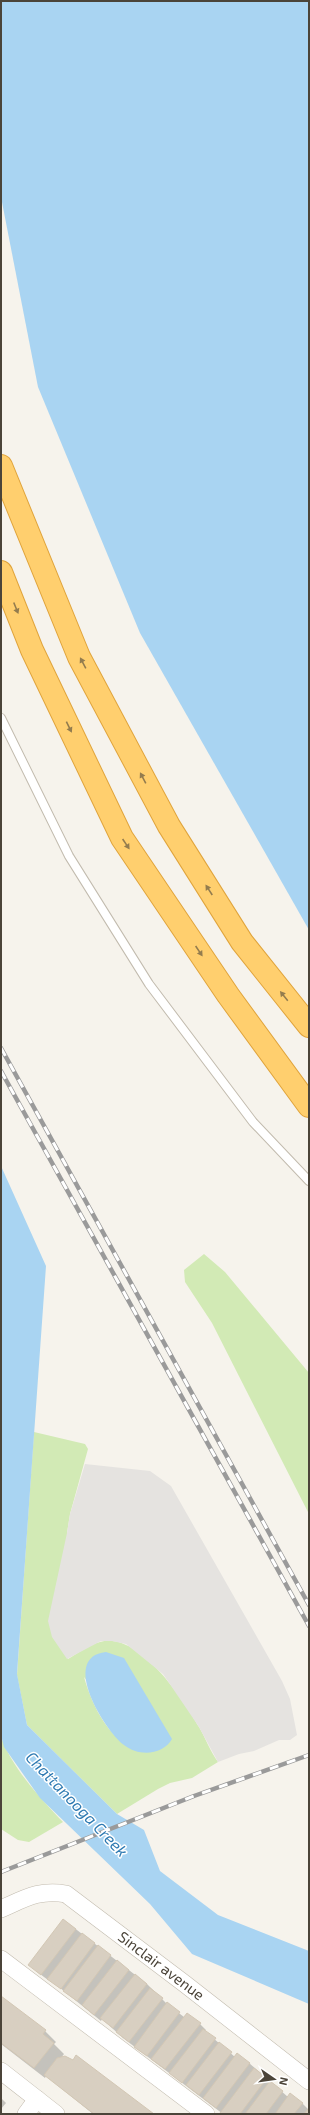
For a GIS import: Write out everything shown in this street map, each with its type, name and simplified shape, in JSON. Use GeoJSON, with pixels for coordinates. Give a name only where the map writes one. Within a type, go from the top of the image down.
{"type":"FeatureCollection","features":[{"type":"Feature","properties":{"kind":"highway"},"geometry":{"type":"LineString","coordinates":[[1,466],[79,657],[168,826],[242,942],[309,1026]]}},
{"type":"Feature","properties":{"kind":"highway"},"geometry":{"type":"LineString","coordinates":[[1,572],[32,650],[122,838],[228,995],[309,1106]]}},
{"type":"Feature","properties":{"kind":"street","name":"Sinclair avenue"},"geometry":{"type":"LineString","coordinates":[[1,1909],[38,1893],[53,1891],[66,1894],[185,1984],[309,2081]]}},
{"type":"Feature","properties":{"kind":"street"},"geometry":{"type":"LineString","coordinates":[[1,1959],[206,2114]]}},
{"type":"Feature","properties":{"kind":"street"},"geometry":{"type":"LineString","coordinates":[[1,2072],[56,2114]]}},
{"type":"Feature","properties":{"kind":"street"},"geometry":{"type":"LineString","coordinates":[[26,2114],[37,2099]]}},
{"type":"Feature","properties":{"kind":"lane"},"geometry":{"type":"LineString","coordinates":[[1,718],[69,856],[149,984],[253,1122],[309,1180]]}},
{"type":"Feature","properties":{"kind":"green space"},"geometry":{"type":"Polygon","coordinates":[[[204,1254],[225,1272],[309,1373],[309,1514],[212,1323],[185,1282],[184,1270],[204,1254]]]}},
{"type":"Feature","properties":{"kind":"green space"},"geometry":{"type":"Polygon","coordinates":[[[34,1432],[85,1444],[88,1449],[70,1514],[67,1533],[68,1659],[88,1647],[100,1642],[115,1641],[129,1646],[158,1670],[171,1685],[192,1715],[218,1762],[192,1778],[170,1783],[158,1789],[117,1814],[27,1725],[17,1675],[34,1432]],[[84,1677],[92,1700],[104,1723],[121,1741],[132,1748],[143,1752],[84,1677]]]}},
{"type":"Feature","properties":{"kind":"green space"},"geometry":{"type":"Polygon","coordinates":[[[1,1735],[11,1758],[27,1782],[63,1822],[29,1842],[18,1840],[1,1829],[1,1735]]]}},
{"type":"Feature","properties":{"kind":"shaded area"},"geometry":{"type":"Polygon","coordinates":[[[85,1464],[150,1471],[171,1486],[282,1681],[290,1699],[297,1735],[290,1740],[279,1740],[254,1751],[239,1754],[218,1762],[199,1727],[163,1674],[126,1644],[112,1641],[101,1641],[67,1659],[52,1637],[48,1621],[70,1514],[85,1464]]]}},
{"type":"Feature","properties":{"kind":"water"},"geometry":{"type":"Polygon","coordinates":[[[1,1],[309,1],[309,930],[140,633],[38,387],[1,197],[1,1]]]}},
{"type":"Feature","properties":{"kind":"water","name":"Chattanooga Creek"},"geometry":{"type":"Polygon","coordinates":[[[1,1166],[46,1266],[17,1674],[27,1725],[117,1814],[144,1830],[160,1871],[218,1915],[309,1951],[309,2004],[192,1954],[150,1904],[40,1798],[4,1747],[1,1735],[1,1166]]]}},
{"type":"Feature","properties":{"kind":"water"},"geometry":{"type":"Polygon","coordinates":[[[106,1652],[124,1658],[172,1739],[163,1748],[157,1751],[143,1753],[130,1749],[116,1737],[98,1711],[90,1695],[86,1680],[86,1667],[92,1657],[106,1652]]]}},
{"type":"Feature","properties":{"kind":"building"},"geometry":{"type":"Polygon","coordinates":[[[63,1919],[76,1929],[41,1975],[28,1965],[63,1919]]]}},
{"type":"Feature","properties":{"kind":"building"},"geometry":{"type":"Polygon","coordinates":[[[82,1933],[95,1943],[61,1989],[47,1979],[82,1933]]]}},
{"type":"Feature","properties":{"kind":"building"},"geometry":{"type":"Polygon","coordinates":[[[98,1945],[111,1955],[77,2001],[63,1991],[98,1945]]]}},
{"type":"Feature","properties":{"kind":"building"},"geometry":{"type":"Polygon","coordinates":[[[117,1960],[129,1970],[94,2015],[82,2005],[117,1960]]]}},
{"type":"Feature","properties":{"kind":"building"},"geometry":{"type":"Polygon","coordinates":[[[135,1974],[147,1984],[113,2028],[100,2018],[135,1974]]]}},
{"type":"Feature","properties":{"kind":"building"},"geometry":{"type":"Polygon","coordinates":[[[150,1988],[163,1998],[129,2042],[116,2032],[150,1988]]]}},
{"type":"Feature","properties":{"kind":"building"},"geometry":{"type":"Polygon","coordinates":[[[1,1996],[46,2030],[43,2034],[54,2043],[34,2068],[1,2043],[1,1996]]]}},
{"type":"Feature","properties":{"kind":"building"},"geometry":{"type":"Polygon","coordinates":[[[167,2002],[180,2012],[147,2056],[134,2047],[167,2002]]]}},
{"type":"Feature","properties":{"kind":"building"},"geometry":{"type":"Polygon","coordinates":[[[187,2013],[201,2023],[165,2069],[151,2059],[187,2013]]]}},
{"type":"Feature","properties":{"kind":"building"},"geometry":{"type":"Polygon","coordinates":[[[203,2029],[216,2038],[182,2083],[169,2073],[203,2029]]]}},
{"type":"Feature","properties":{"kind":"building"},"geometry":{"type":"Polygon","coordinates":[[[219,2042],[232,2052],[199,2095],[186,2085],[219,2042]]]}},
{"type":"Feature","properties":{"kind":"building"},"geometry":{"type":"Polygon","coordinates":[[[237,2053],[250,2063],[216,2108],[203,2098],[237,2053]]]}},
{"type":"Feature","properties":{"kind":"building"},"geometry":{"type":"Polygon","coordinates":[[[76,2055],[154,2114],[94,2114],[44,2075],[57,2058],[65,2056],[73,2060],[76,2055]]]}},
{"type":"Feature","properties":{"kind":"building"},"geometry":{"type":"Polygon","coordinates":[[[254,2068],[267,2078],[240,2114],[221,2114],[220,2113],[254,2068]]]}},
{"type":"Feature","properties":{"kind":"building"},"geometry":{"type":"Polygon","coordinates":[[[270,2081],[283,2091],[266,2114],[245,2114],[270,2081]]]}},
{"type":"Feature","properties":{"kind":"building"},"geometry":{"type":"Polygon","coordinates":[[[290,2093],[303,2103],[294,2114],[275,2114],[290,2093]]]}},
{"type":"Feature","properties":{"kind":"building"},"geometry":{"type":"Polygon","coordinates":[[[308,2109],[309,2114],[304,2114],[308,2109]]]}},
{"type":"Feature","properties":{"kind":"railway"},"geometry":{"type":"LineString","coordinates":[[1,1048],[309,1605]]}},
{"type":"Feature","properties":{"kind":"railway"},"geometry":{"type":"LineString","coordinates":[[1,1071],[309,1626]]}},
{"type":"Feature","properties":{"kind":"railway"},"geometry":{"type":"LineString","coordinates":[[1,1872],[194,1796],[309,1755]]}}]}
